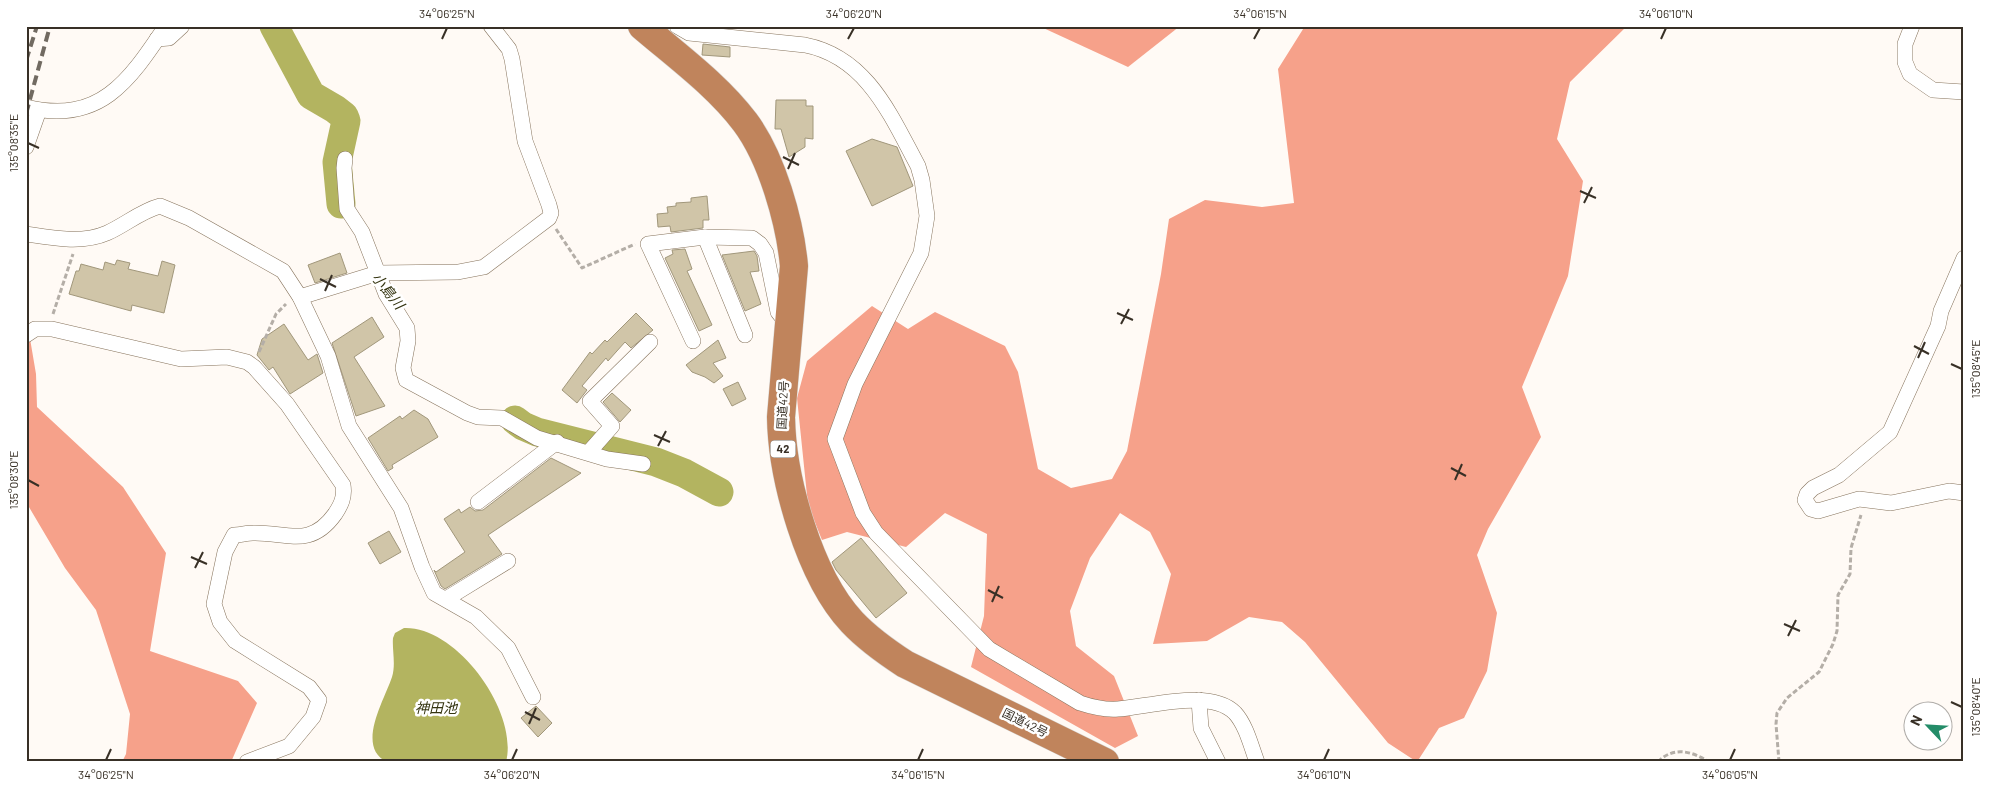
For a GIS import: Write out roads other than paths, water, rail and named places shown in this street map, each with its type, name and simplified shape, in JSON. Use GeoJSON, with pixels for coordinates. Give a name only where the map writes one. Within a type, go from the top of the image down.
{"type":"FeatureCollection","features":[{"type":"Feature","properties":{"kind":"highway","name":"国道42号"},"geometry":{"type":"LineString","coordinates":[[642,26],[724,99],[746,124],[780,195],[792,245],[793,290],[780,416],[784,460],[822,578],[850,620],[875,645],[905,664],[1105,762]]}},
{"type":"Feature","properties":{"kind":"street"},"geometry":{"type":"LineString","coordinates":[[26,147],[33,109],[74,110],[102,100],[117,90],[131,75],[166,26]]}},
{"type":"Feature","properties":{"kind":"street"},"geometry":{"type":"LineString","coordinates":[[157,39],[169,38],[182,26]]}},
{"type":"Feature","properties":{"kind":"street"},"geometry":{"type":"LineString","coordinates":[[299,297],[378,274],[450,272],[484,267],[549,218],[551,213],[549,205],[525,141],[512,59],[508,49],[491,26]]}},
{"type":"Feature","properties":{"kind":"street"},"geometry":{"type":"LineString","coordinates":[[677,26],[689,34],[806,45],[838,56],[846,61],[876,91],[918,166],[927,216],[921,253],[855,384],[835,438],[863,513],[876,533],[989,649],[1080,703],[1100,708],[1118,709],[1199,700],[1219,704],[1234,712],[1244,729],[1257,762]]}},
{"type":"Feature","properties":{"kind":"street"},"geometry":{"type":"LineString","coordinates":[[1912,26],[1905,44],[1905,62],[1910,74],[1933,90],[1964,92]]}},
{"type":"Feature","properties":{"kind":"street"},"geometry":{"type":"LineString","coordinates":[[345,159],[347,209],[362,232],[386,294],[407,328],[408,341],[403,368],[406,380],[478,417],[502,418],[527,434],[607,459],[644,464]]}},
{"type":"Feature","properties":{"kind":"street"},"geometry":{"type":"LineString","coordinates":[[26,234],[88,239],[106,234],[160,206],[189,218],[283,271],[299,297],[328,356],[349,426],[393,492],[411,531],[430,586],[437,595],[476,617],[508,648],[533,697]]}},
{"type":"Feature","properties":{"kind":"street"},"geometry":{"type":"LineString","coordinates":[[694,341],[648,244],[705,237],[752,238],[760,244],[766,253],[778,312],[790,326]]}},
{"type":"Feature","properties":{"kind":"street"},"geometry":{"type":"LineString","coordinates":[[705,237],[745,335]]}},
{"type":"Feature","properties":{"kind":"street"},"geometry":{"type":"LineString","coordinates":[[1964,258],[1944,303],[1938,326],[1890,432],[1841,474],[1813,488],[1807,494],[1806,500],[1811,509],[1818,511],[1858,499],[1891,503],[1949,491],[1964,493]]}},
{"type":"Feature","properties":{"kind":"street"},"geometry":{"type":"LineString","coordinates":[[26,335],[42,328],[58,330],[181,359],[226,357],[247,362],[254,367],[287,404],[343,485],[345,493],[342,503],[328,523],[309,536],[294,538],[254,533],[234,535],[225,552],[214,604],[220,622],[234,641],[309,687],[319,700],[313,717],[289,746],[247,762]]}},
{"type":"Feature","properties":{"kind":"street"},"geometry":{"type":"LineString","coordinates":[[588,452],[612,426],[590,401],[650,342]]}},
{"type":"Feature","properties":{"kind":"street"},"geometry":{"type":"LineString","coordinates":[[478,502],[557,442]]}},
{"type":"Feature","properties":{"kind":"street"},"geometry":{"type":"LineString","coordinates":[[446,599],[508,561]]}},
{"type":"Feature","properties":{"kind":"street"},"geometry":{"type":"LineString","coordinates":[[1199,700],[1201,728],[1218,762]]}},
{"type":"Feature","properties":{"kind":"water","name":"神田池"},"geometry":{"type":"Polygon","coordinates":[[[404,628],[424,631],[444,641],[463,656],[480,676],[493,697],[503,720],[508,742],[506,762],[387,762],[378,755],[373,745],[375,722],[392,677],[394,662],[393,638],[395,633],[404,628]]]}},
{"type":"Feature","properties":{"kind":"waterway","name":"小島川"},"geometry":{"type":"LineString","coordinates":[[274,26],[311,95],[335,109],[344,116],[346,121],[337,162],[341,204]]}},
{"type":"Feature","properties":{"kind":"waterway","name":"小島川"},"geometry":{"type":"LineString","coordinates":[[515,420],[537,432],[656,462],[684,473],[719,492]]}},
{"type":"Feature","properties":{"kind":"railway"},"geometry":{"type":"LineString","coordinates":[[26,61],[37,26]]}},
{"type":"Feature","properties":{"kind":"railway"},"geometry":{"type":"LineString","coordinates":[[26,114],[50,26]]}}]}
